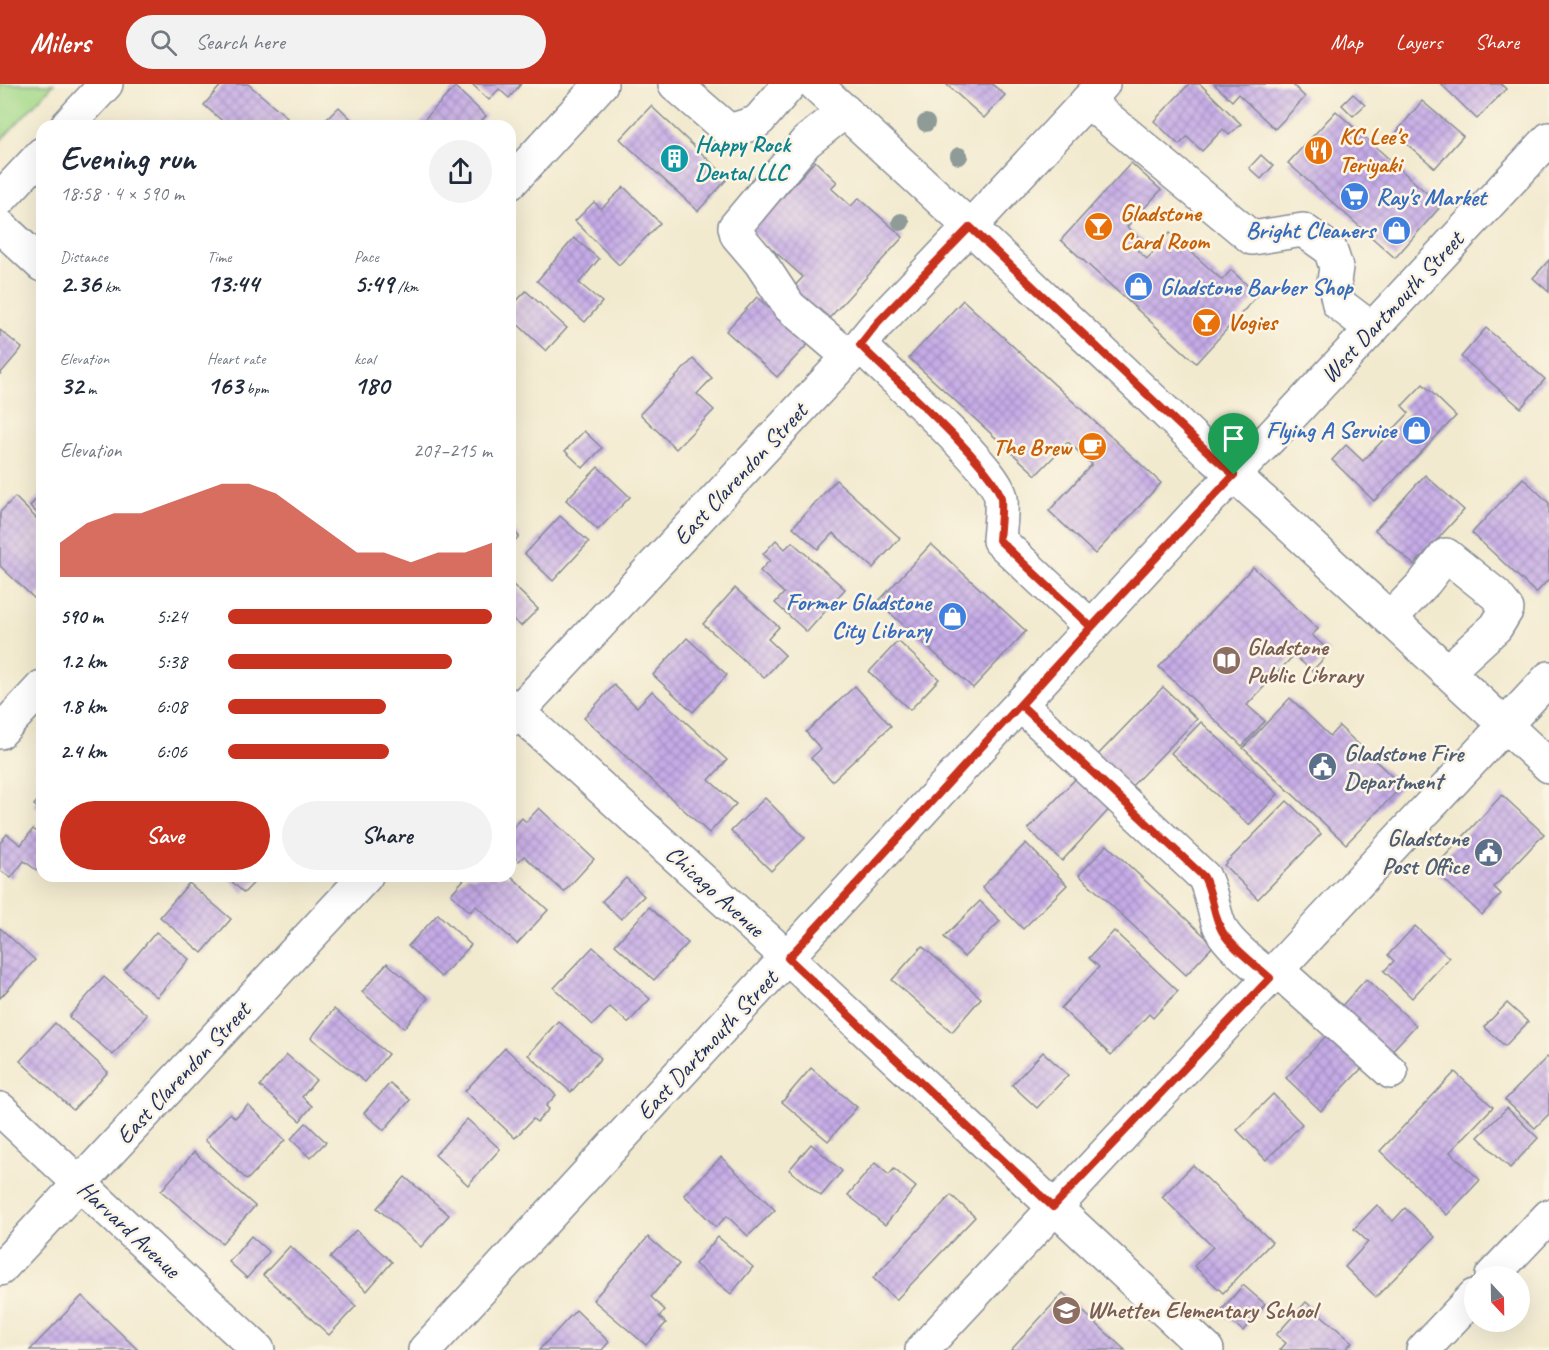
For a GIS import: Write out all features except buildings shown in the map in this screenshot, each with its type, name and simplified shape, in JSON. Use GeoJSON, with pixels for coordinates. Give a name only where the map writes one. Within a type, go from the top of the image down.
{"type":"FeatureCollection","features":[{"type":"Feature","properties":{"kind":"street"},"geometry":{"type":"LineString","coordinates":[[73,120],[106,84]]}},
{"type":"Feature","properties":{"kind":"street"},"geometry":{"type":"LineString","coordinates":[[675,84],[729,131],[755,123],[790,84]]}},
{"type":"Feature","properties":{"kind":"street"},"geometry":{"type":"LineString","coordinates":[[815,84],[1209,453],[1549,766]]}},
{"type":"Feature","properties":{"kind":"street"},"geometry":{"type":"LineString","coordinates":[[516,176],[599,85]]}},
{"type":"Feature","properties":{"kind":"street"},"geometry":{"type":"LineString","coordinates":[[1095,93],[1252,238],[1303,230],[1330,249],[1336,267],[1334,282],[1339,304],[1372,329]]}},
{"type":"Feature","properties":{"kind":"street","name":"East Clarendon Street"},"geometry":{"type":"LineString","coordinates":[[516,709],[855,351],[878,322],[1095,93]]}},
{"type":"Feature","properties":{"kind":"street"},"geometry":{"type":"LineString","coordinates":[[845,111],[806,142],[735,227],[741,241],[760,262],[789,306],[855,351],[945,427],[986,473],[1001,496],[999,540],[1091,627]]}},
{"type":"Feature","properties":{"kind":"street","name":"West Dartmouth Street"},"geometry":{"type":"LineString","coordinates":[[1234,475],[1549,139]]}},
{"type":"Feature","properties":{"kind":"street"},"geometry":{"type":"LineString","coordinates":[[0,198],[36,160]]}},
{"type":"Feature","properties":{"kind":"street"},"geometry":{"type":"LineString","coordinates":[[0,226],[36,259]]}},
{"type":"Feature","properties":{"kind":"street","name":"East Dartmouth Street"},"geometry":{"type":"LineString","coordinates":[[425,1350],[1091,627],[1234,475]]}},
{"type":"Feature","properties":{"kind":"street"},"geometry":{"type":"LineString","coordinates":[[1390,619],[1425,582],[1446,555],[1496,595],[1507,609],[1496,627],[1447,672]]}},
{"type":"Feature","properties":{"kind":"street"},"geometry":{"type":"LineString","coordinates":[[922,1350],[1549,678]]}},
{"type":"Feature","properties":{"kind":"street"},"geometry":{"type":"LineString","coordinates":[[0,732],[36,693]]}},
{"type":"Feature","properties":{"kind":"street"},"geometry":{"type":"LineString","coordinates":[[1021,705],[1204,877],[1209,886],[1221,929],[1227,938],[1391,1072]]}},
{"type":"Feature","properties":{"kind":"street","name":"Chicago Avenue"},"geometry":{"type":"LineString","coordinates":[[516,715],[788,958],[1207,1350]]}},
{"type":"Feature","properties":{"kind":"street","name":"East Clarendon Street"},"geometry":{"type":"LineString","coordinates":[[0,1269],[360,882]]}},
{"type":"Feature","properties":{"kind":"street","name":"Harvard Avenue"},"geometry":{"type":"LineString","coordinates":[[0,1109],[258,1350]]}},
{"type":"Feature","properties":{"kind":"street"},"geometry":{"type":"LineString","coordinates":[[1502,1266],[1549,1216]]}},
{"type":"Feature","properties":{"kind":"street"},"geometry":{"type":"LineString","coordinates":[[1424,1350],[1464,1307]]}},
{"type":"Feature","properties":{"kind":"green space"},"geometry":{"type":"Polygon","coordinates":[[[0,84],[54,84],[0,141],[0,84]]]}},
{"type":"Feature","properties":{"kind":"place","name":"KC Lee's Teriyaki"},"geometry":{"type":"Point","coordinates":[1318,150]}},
{"type":"Feature","properties":{"kind":"place","name":"Happy Rock Dental LLC"},"geometry":{"type":"Point","coordinates":[674,158]}},
{"type":"Feature","properties":{"kind":"place","name":"Ray's Market"},"geometry":{"type":"Point","coordinates":[1355,197]}},
{"type":"Feature","properties":{"kind":"place","name":"Gladstone Card Room"},"geometry":{"type":"Point","coordinates":[1099,227]}},
{"type":"Feature","properties":{"kind":"place","name":"Bright Cleaners"},"geometry":{"type":"Point","coordinates":[1396,230]}},
{"type":"Feature","properties":{"kind":"place","name":"Gladstone Barber Shop"},"geometry":{"type":"Point","coordinates":[1139,287]}},
{"type":"Feature","properties":{"kind":"place","name":"Vogies"},"geometry":{"type":"Point","coordinates":[1206,322]}},
{"type":"Feature","properties":{"kind":"place","name":"Flying A Service"},"geometry":{"type":"Point","coordinates":[1417,430]}},
{"type":"Feature","properties":{"kind":"place","name":"The Brew"},"geometry":{"type":"Point","coordinates":[1092,447]}},
{"type":"Feature","properties":{"kind":"place","name":"Former Gladstone City Library"},"geometry":{"type":"Point","coordinates":[952,616]}},
{"type":"Feature","properties":{"kind":"place","name":"Gladstone Public Library"},"geometry":{"type":"Point","coordinates":[1226,661]}},
{"type":"Feature","properties":{"kind":"place","name":"Gladstone Fire Department"},"geometry":{"type":"Point","coordinates":[1323,767]}},
{"type":"Feature","properties":{"kind":"place","name":"Gladstone Post Office"},"geometry":{"type":"Point","coordinates":[1489,852]}},
{"type":"Feature","properties":{"kind":"place","name":"Whetten Elementary School"},"geometry":{"type":"Point","coordinates":[1066,1310]}},
{"type":"Feature","properties":{"kind":"route"},"geometry":{"type":"LineString","coordinates":[[1234,475],[970,227],[878,322],[860,345],[975,459],[1001,496],[999,540],[1091,627],[1021,705],[1204,877],[1209,886],[1221,929],[1227,938],[1270,978],[1053,1207],[788,958],[1021,705],[1199,510],[1234,475]]}}]}
